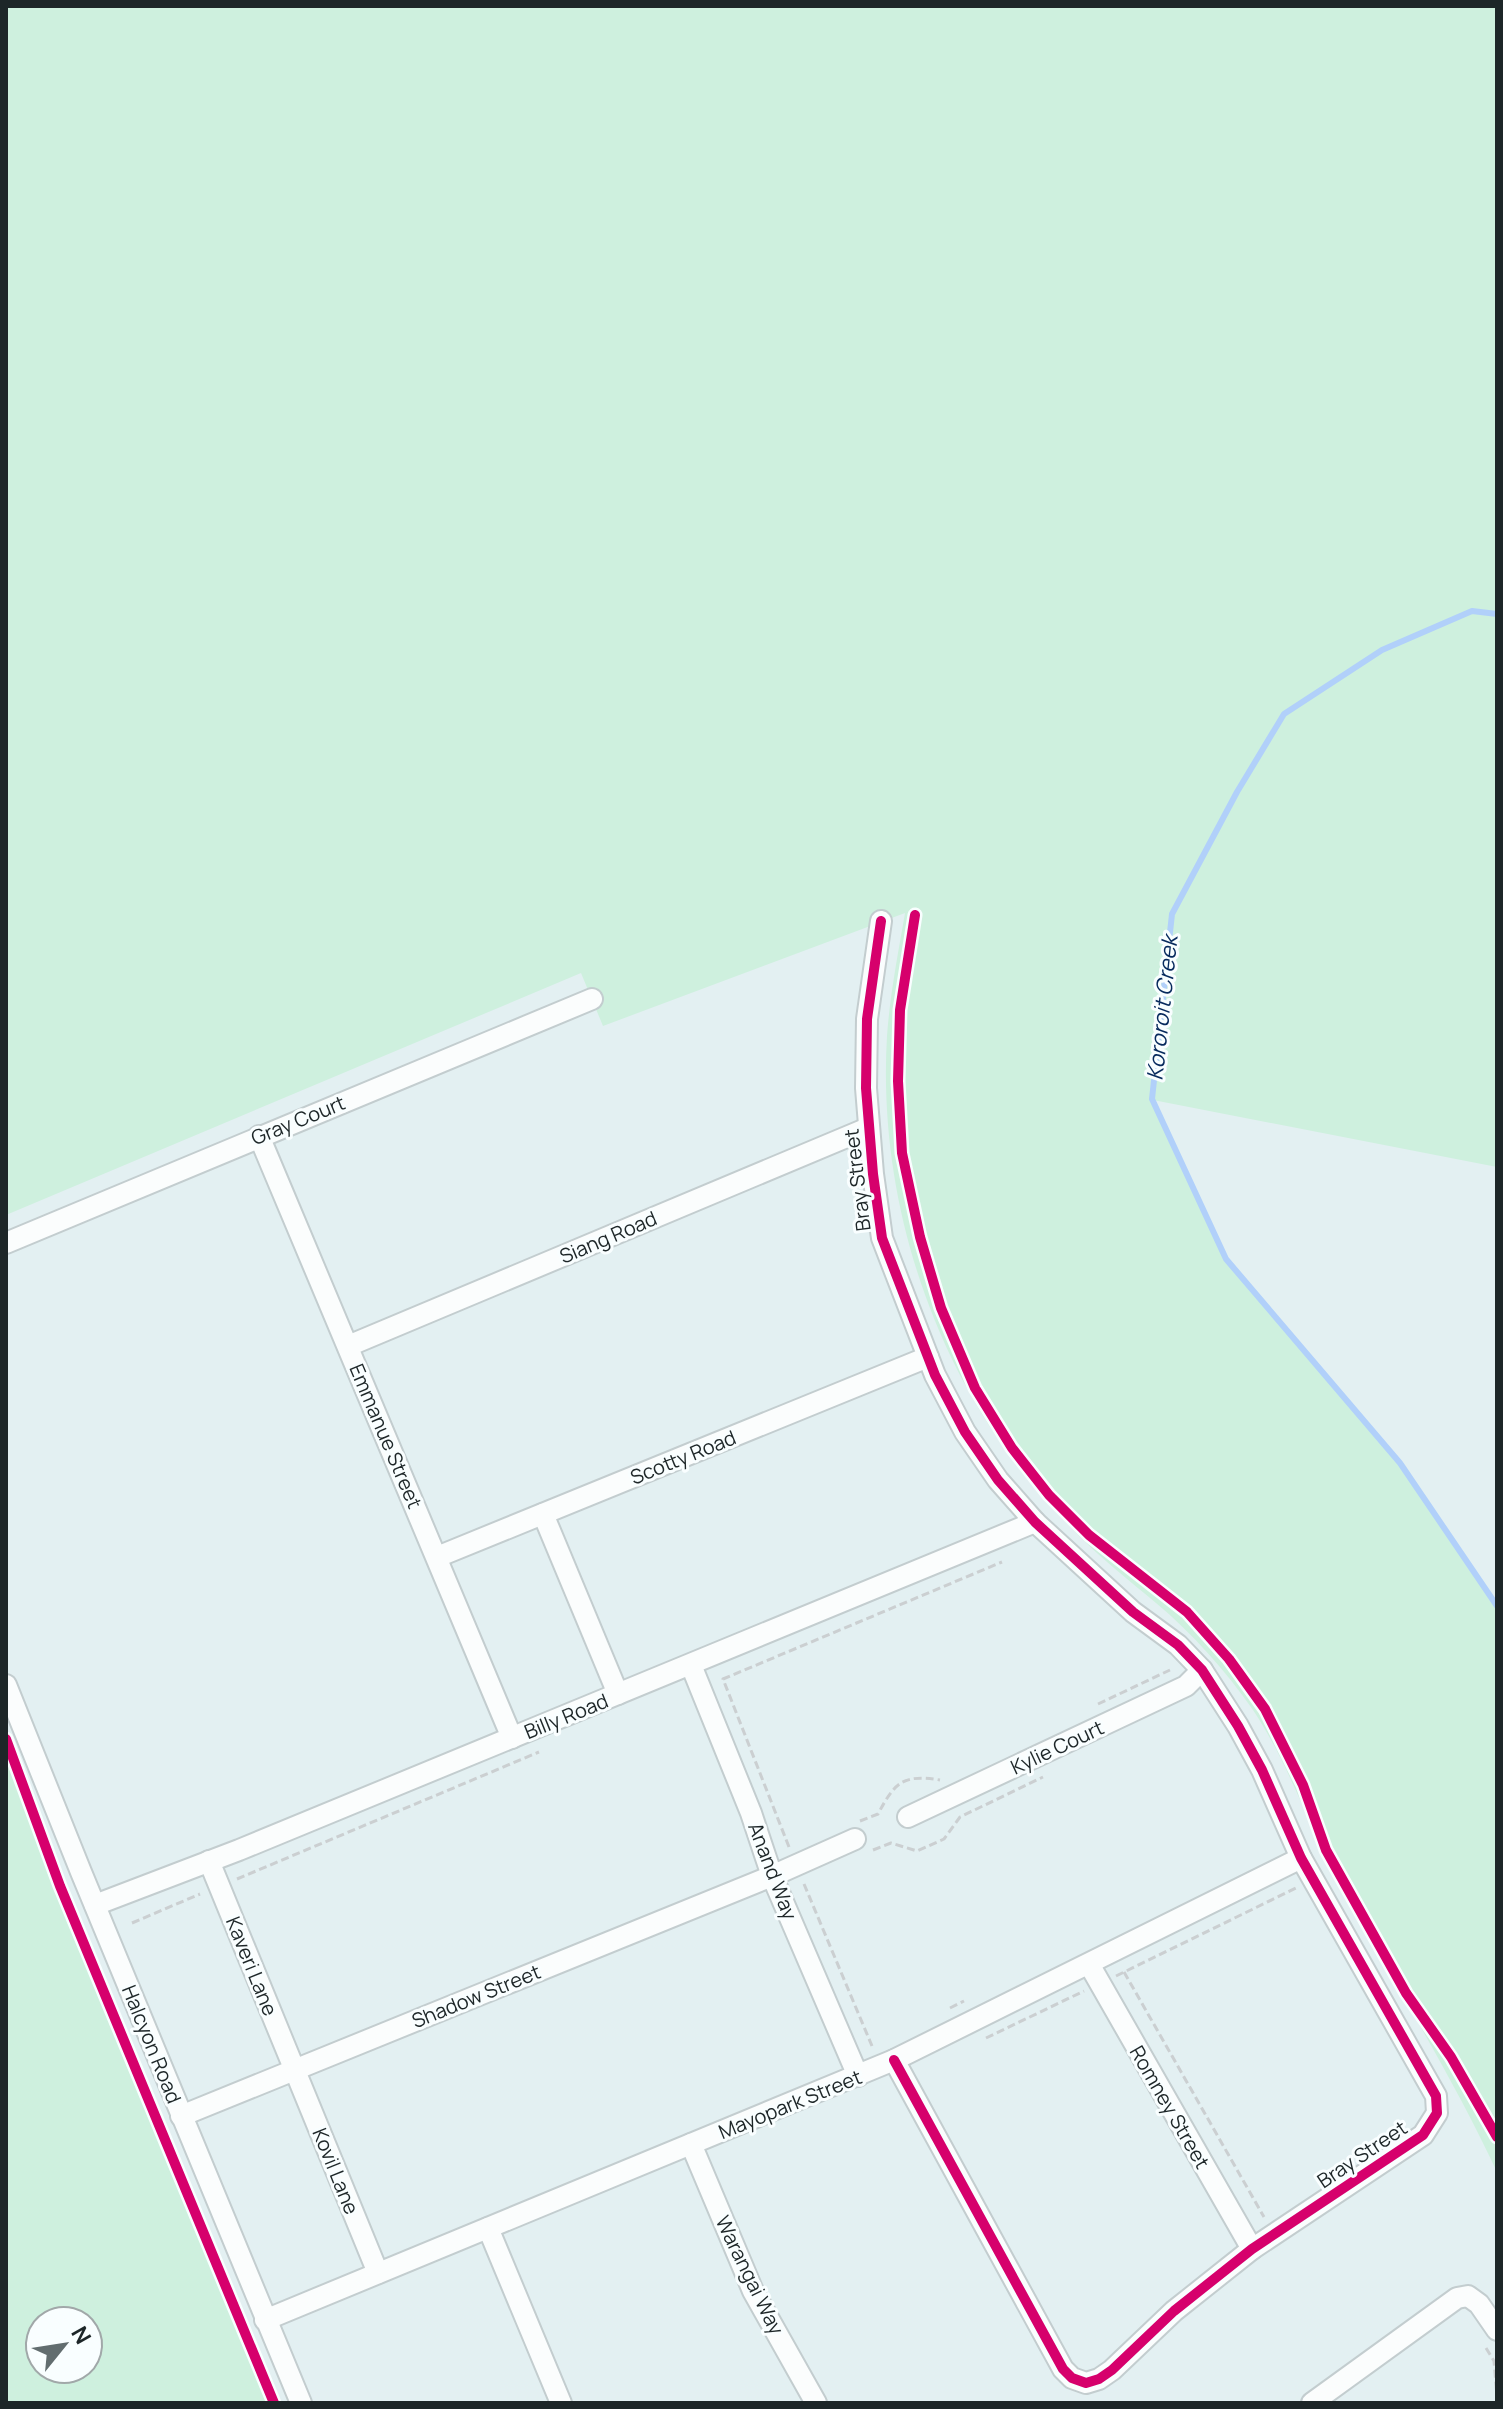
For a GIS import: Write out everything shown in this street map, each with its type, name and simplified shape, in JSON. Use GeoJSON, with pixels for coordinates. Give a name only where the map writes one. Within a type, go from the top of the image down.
{"type":"FeatureCollection","features":[{"type":"Feature","properties":{"kind":"street","name":"Bray Street"},"geometry":{"type":"LineString","coordinates":[[881,921],[867,1019],[868,1128],[882,1238],[928,1357],[965,1432],[998,1480],[1035,1522],[1133,1612],[1178,1645],[1202,1670],[1238,1726],[1262,1770],[1301,1858],[1436,2096],[1437,2113],[1423,2135],[1252,2249],[1174,2311],[1112,2370],[1086,2383],[1072,2378],[1063,2369],[894,2060]]}},
{"type":"Feature","properties":{"kind":"street","name":"Gray Court"},"geometry":{"type":"LineString","coordinates":[[6,1243],[592,999]]}},
{"type":"Feature","properties":{"kind":"street","name":"Siang Road"},"geometry":{"type":"LineString","coordinates":[[348,1346],[868,1128]]}},
{"type":"Feature","properties":{"kind":"street","name":"Emmanue Street"},"geometry":{"type":"LineString","coordinates":[[259,1136],[512,1738]]}},
{"type":"Feature","properties":{"kind":"street","name":"Scotty Road"},"geometry":{"type":"LineString","coordinates":[[437,1557],[928,1357]]}},
{"type":"Feature","properties":{"kind":"street"},"geometry":{"type":"LineString","coordinates":[[543,1514],[618,1694]]}},
{"type":"Feature","properties":{"kind":"street","name":"Billy Road"},"geometry":{"type":"LineString","coordinates":[[95,1905],[512,1738],[1035,1522]]}},
{"type":"Feature","properties":{"kind":"street","name":"Anand Way"},"geometry":{"type":"LineString","coordinates":[[691,1665],[751,1813],[772,1876],[858,2076]]}},
{"type":"Feature","properties":{"kind":"street","name":"Kylie Court"},"geometry":{"type":"LineString","coordinates":[[908,1817],[1186,1686],[1202,1670]]}},
{"type":"Feature","properties":{"kind":"street","name":"Halcyon Road"},"geometry":{"type":"LineString","coordinates":[[6,1685],[301,2403]]}},
{"type":"Feature","properties":{"kind":"street","name":"Shadow Street"},"geometry":{"type":"LineString","coordinates":[[181,2116],[772,1876],[855,1839]]}},
{"type":"Feature","properties":{"kind":"street","name":"Mayopark Street"},"geometry":{"type":"LineString","coordinates":[[265,2320],[894,2060],[1301,1858]]}},
{"type":"Feature","properties":{"kind":"street","name":"Kaveri Lane"},"geometry":{"type":"LineString","coordinates":[[209,1861],[295,2070]]}},
{"type":"Feature","properties":{"kind":"street","name":"Romney Street"},"geometry":{"type":"LineString","coordinates":[[1089,1964],[1252,2249]]}},
{"type":"Feature","properties":{"kind":"street","name":"Kovil Lane"},"geometry":{"type":"LineString","coordinates":[[295,2070],[378,2273]]}},
{"type":"Feature","properties":{"kind":"street","name":"Warangai Way"},"geometry":{"type":"LineString","coordinates":[[691,2144],[753,2291],[816,2403]]}},
{"type":"Feature","properties":{"kind":"street"},"geometry":{"type":"LineString","coordinates":[[488,2228],[561,2403]]}},
{"type":"Feature","properties":{"kind":"street"},"geometry":{"type":"LineString","coordinates":[[1312,2403],[1443,2305],[1457,2298],[1468,2296],[1479,2304],[1488,2334]]}},
{"type":"Feature","properties":{"kind":"path"},"geometry":{"type":"LineString","coordinates":[[872,2046],[723,1679],[1002,1562]]}},
{"type":"Feature","properties":{"kind":"path"},"geometry":{"type":"LineString","coordinates":[[132,1923],[539,1752]]}},
{"type":"Feature","properties":{"kind":"path"},"geometry":{"type":"LineString","coordinates":[[978,2042],[1296,1888]]}},
{"type":"Feature","properties":{"kind":"path"},"geometry":{"type":"LineString","coordinates":[[1124,1972],[1264,2217]]}},
{"type":"Feature","properties":{"kind":"path"},"geometry":{"type":"LineString","coordinates":[[1488,2334],[1497,2397]]}},
{"type":"Feature","properties":{"kind":"green space"},"geometry":{"type":"Polygon","coordinates":[[[6,6],[1497,6],[1497,1167],[1153,1100],[1226,1259],[1400,1463],[1497,1606],[1497,2172],[1459,2096],[1354,1910],[1276,1749],[1253,1710],[1195,1640],[1088,1545],[1036,1489],[981,1412],[954,1363],[931,1312],[913,1258],[899,1204],[890,1148],[886,1092],[887,1036],[905,913],[603,1026],[581,973],[6,1215],[6,6]]]}},
{"type":"Feature","properties":{"kind":"green space"},"geometry":{"type":"Polygon","coordinates":[[[6,1759],[273,2403],[6,2403],[6,1759]]]}},
{"type":"Feature","properties":{"kind":"waterway","name":"Kororoit Creek"},"geometry":{"type":"LineString","coordinates":[[1497,614],[1472,611],[1382,650],[1284,714],[1237,792],[1172,914],[1152,1099],[1226,1259],[1400,1463],[1497,1606]]}},
{"type":"Feature","properties":{"kind":"cycle path"},"geometry":{"type":"LineString","coordinates":[[915,915],[900,1010],[898,1081],[902,1153],[920,1237],[941,1308],[975,1388],[1012,1448],[1049,1495],[1089,1535],[1187,1612],[1229,1659],[1265,1709],[1303,1785],[1326,1850],[1406,1993],[1451,2057],[1497,2137]]}},
{"type":"Feature","properties":{"kind":"cycle path"},"geometry":{"type":"LineString","coordinates":[[881,921],[867,1019],[866,1088],[873,1174],[882,1238],[935,1375],[965,1432],[998,1480],[1035,1522],[1133,1612],[1178,1645],[1202,1670],[1238,1726],[1262,1770],[1301,1858],[1436,2096],[1437,2113],[1423,2135],[1252,2249],[1174,2311],[1112,2370],[1086,2383],[1072,2378],[1063,2369],[894,2060]]}},
{"type":"Feature","properties":{"kind":"cycle path"},"geometry":{"type":"LineString","coordinates":[[6,1739],[60,1886],[274,2403]]}}]}
